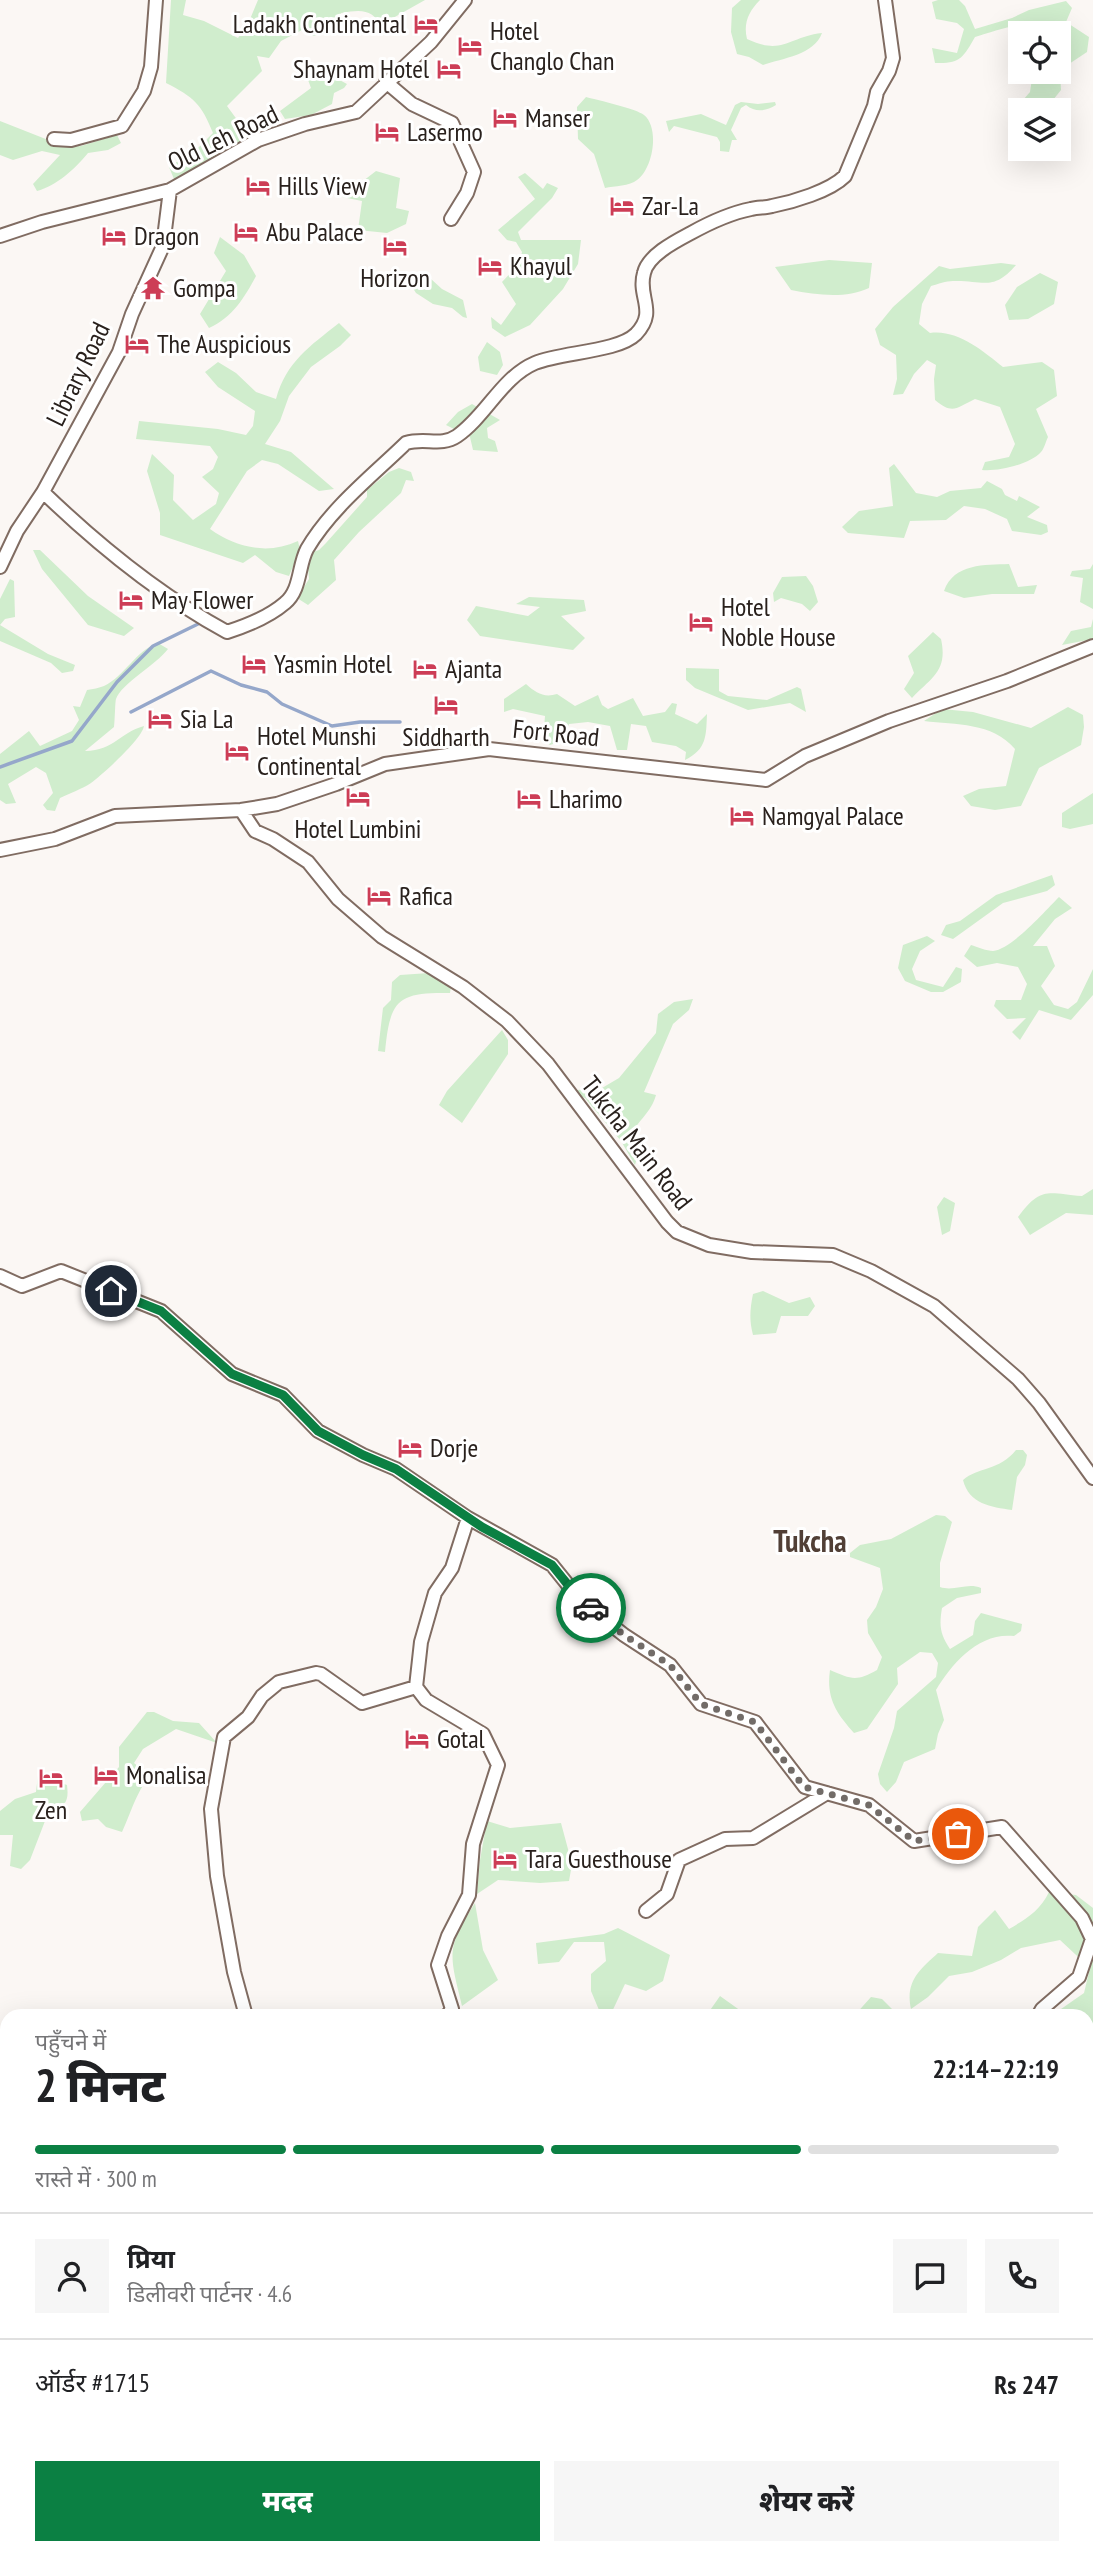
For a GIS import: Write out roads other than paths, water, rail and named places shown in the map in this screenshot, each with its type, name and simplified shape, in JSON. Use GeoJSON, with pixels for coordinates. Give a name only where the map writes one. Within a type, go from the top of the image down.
{"type":"FeatureCollection","features":[{"type":"Feature","properties":{"kind":"street"},"geometry":{"type":"LineString","coordinates":[[54,139],[71,140],[122,126],[144,91],[150,67],[156,0]]}},
{"type":"Feature","properties":{"kind":"street","name":"Old Leh Road"},"geometry":{"type":"LineString","coordinates":[[0,236],[68,215],[170,190],[258,140],[305,124],[356,112],[431,43],[466,0]]}},
{"type":"Feature","properties":{"kind":"street"},"geometry":{"type":"LineString","coordinates":[[43,492],[104,548],[191,612],[227,632],[240,628],[287,602],[297,584],[306,551],[337,510],[406,443],[419,439],[442,442],[456,437],[509,382],[533,364],[569,353],[614,345],[633,337],[644,325],[648,313],[643,273],[651,260],[692,232],[752,208],[773,206],[825,189],[837,184],[845,176],[893,58],[886,0]]}},
{"type":"Feature","properties":{"kind":"street"},"geometry":{"type":"LineString","coordinates":[[386,82],[412,104],[452,123],[466,151],[474,172],[467,193],[451,219]]}},
{"type":"Feature","properties":{"kind":"street","name":"Library Road"},"geometry":{"type":"LineString","coordinates":[[0,567],[17,531],[43,492],[119,352],[132,314],[163,246],[170,190]]}},
{"type":"Feature","properties":{"kind":"street","name":"Fort Road"},"geometry":{"type":"LineString","coordinates":[[0,850],[55,839],[115,816],[241,810],[277,804],[336,785],[385,764],[489,749],[766,780],[805,755],[877,726],[1007,681],[1093,646]]}},
{"type":"Feature","properties":{"kind":"street","name":"Tukcha Main Road"},"geometry":{"type":"LineString","coordinates":[[241,810],[255,831],[273,839],[308,862],[338,899],[382,937],[463,987],[507,1021],[548,1063],[677,1232],[709,1245],[752,1252],[833,1255],[872,1271],[934,1306],[1018,1379],[1039,1403],[1093,1478]]}},
{"type":"Feature","properties":{"kind":"street"},"geometry":{"type":"LineString","coordinates":[[0,1276],[22,1286],[61,1271],[161,1311],[232,1374],[283,1395],[318,1431],[396,1469],[468,1518],[552,1565],[581,1601],[624,1635],[670,1665],[701,1704],[755,1722],[804,1787],[869,1805],[914,1841],[1002,1828],[1082,1918],[1092,1939],[1079,1977],[1042,2009]]}},
{"type":"Feature","properties":{"kind":"street"},"geometry":{"type":"LineString","coordinates":[[452,2009],[438,1965],[448,1936],[469,1895],[473,1844],[498,1765],[483,1734],[426,1700],[416,1687],[421,1642],[435,1593],[452,1568],[468,1518]]}},
{"type":"Feature","properties":{"kind":"street"},"geometry":{"type":"LineString","coordinates":[[244,2009],[234,1972],[217,1876],[211,1810],[224,1737],[248,1717],[262,1696],[279,1682],[321,1674],[362,1703],[416,1687]]}},
{"type":"Feature","properties":{"kind":"street"},"geometry":{"type":"LineString","coordinates":[[646,1911],[667,1894],[680,1860],[725,1839],[753,1838],[827,1793]]}},
{"type":"Feature","properties":{"kind":"waterway"},"geometry":{"type":"LineString","coordinates":[[0,767],[72,741],[117,682],[153,646],[198,624]]}},
{"type":"Feature","properties":{"kind":"waterway"},"geometry":{"type":"LineString","coordinates":[[131,712],[211,671],[241,685],[267,692],[282,704],[332,726],[360,722],[400,722]]}},
{"type":"Feature","properties":{"kind":"place","name":"Ladakh Continental"},"geometry":{"type":"Point","coordinates":[426,24]}},
{"type":"Feature","properties":{"kind":"place","name":"Hotel Changlo Chan"},"geometry":{"type":"Point","coordinates":[470,46]}},
{"type":"Feature","properties":{"kind":"place","name":"Shaynam Hotel"},"geometry":{"type":"Point","coordinates":[449,69]}},
{"type":"Feature","properties":{"kind":"place","name":"Manser"},"geometry":{"type":"Point","coordinates":[505,118]}},
{"type":"Feature","properties":{"kind":"place","name":"Lasermo"},"geometry":{"type":"Point","coordinates":[387,132]}},
{"type":"Feature","properties":{"kind":"place","name":"Hills View"},"geometry":{"type":"Point","coordinates":[258,186]}},
{"type":"Feature","properties":{"kind":"place","name":"Zar-La"},"geometry":{"type":"Point","coordinates":[622,206]}},
{"type":"Feature","properties":{"kind":"place","name":"Abu Palace"},"geometry":{"type":"Point","coordinates":[246,232]}},
{"type":"Feature","properties":{"kind":"place","name":"Dragon"},"geometry":{"type":"Point","coordinates":[114,236]}},
{"type":"Feature","properties":{"kind":"place","name":"Horizon"},"geometry":{"type":"Point","coordinates":[395,246]}},
{"type":"Feature","properties":{"kind":"place","name":"Khayul"},"geometry":{"type":"Point","coordinates":[490,266]}},
{"type":"Feature","properties":{"kind":"place","name":"Gompa"},"geometry":{"type":"Point","coordinates":[153,288]}},
{"type":"Feature","properties":{"kind":"place","name":"The Auspicious"},"geometry":{"type":"Point","coordinates":[137,344]}},
{"type":"Feature","properties":{"kind":"place","name":"May Flower"},"geometry":{"type":"Point","coordinates":[131,600]}},
{"type":"Feature","properties":{"kind":"place","name":"Hotel Noble House"},"geometry":{"type":"Point","coordinates":[701,622]}},
{"type":"Feature","properties":{"kind":"place","name":"Yasmin Hotel"},"geometry":{"type":"Point","coordinates":[254,664]}},
{"type":"Feature","properties":{"kind":"place","name":"Ajanta"},"geometry":{"type":"Point","coordinates":[425,669]}},
{"type":"Feature","properties":{"kind":"place","name":"Siddharth"},"geometry":{"type":"Point","coordinates":[446,705]}},
{"type":"Feature","properties":{"kind":"place","name":"Sia La"},"geometry":{"type":"Point","coordinates":[160,719]}},
{"type":"Feature","properties":{"kind":"place","name":"Hotel Munshi Continental"},"geometry":{"type":"Point","coordinates":[237,751]}},
{"type":"Feature","properties":{"kind":"place","name":"Hotel Lumbini"},"geometry":{"type":"Point","coordinates":[358,797]}},
{"type":"Feature","properties":{"kind":"place","name":"Lharimo"},"geometry":{"type":"Point","coordinates":[529,799]}},
{"type":"Feature","properties":{"kind":"place","name":"Namgyal Palace"},"geometry":{"type":"Point","coordinates":[742,816]}},
{"type":"Feature","properties":{"kind":"place","name":"Rafica"},"geometry":{"type":"Point","coordinates":[379,896]}},
{"type":"Feature","properties":{"kind":"place","name":"Dorje"},"geometry":{"type":"Point","coordinates":[410,1448]}},
{"type":"Feature","properties":{"kind":"place","name":"Gotal"},"geometry":{"type":"Point","coordinates":[417,1739]}},
{"type":"Feature","properties":{"kind":"place","name":"Monalisa"},"geometry":{"type":"Point","coordinates":[106,1775]}},
{"type":"Feature","properties":{"kind":"place","name":"Zen"},"geometry":{"type":"Point","coordinates":[51,1778]}},
{"type":"Feature","properties":{"kind":"place","name":"Tara Guesthouse"},"geometry":{"type":"Point","coordinates":[505,1859]}},
{"type":"Feature","properties":{"kind":"district","name":"Tukcha"},"geometry":{"type":"Point","coordinates":[810,1542]}}]}
